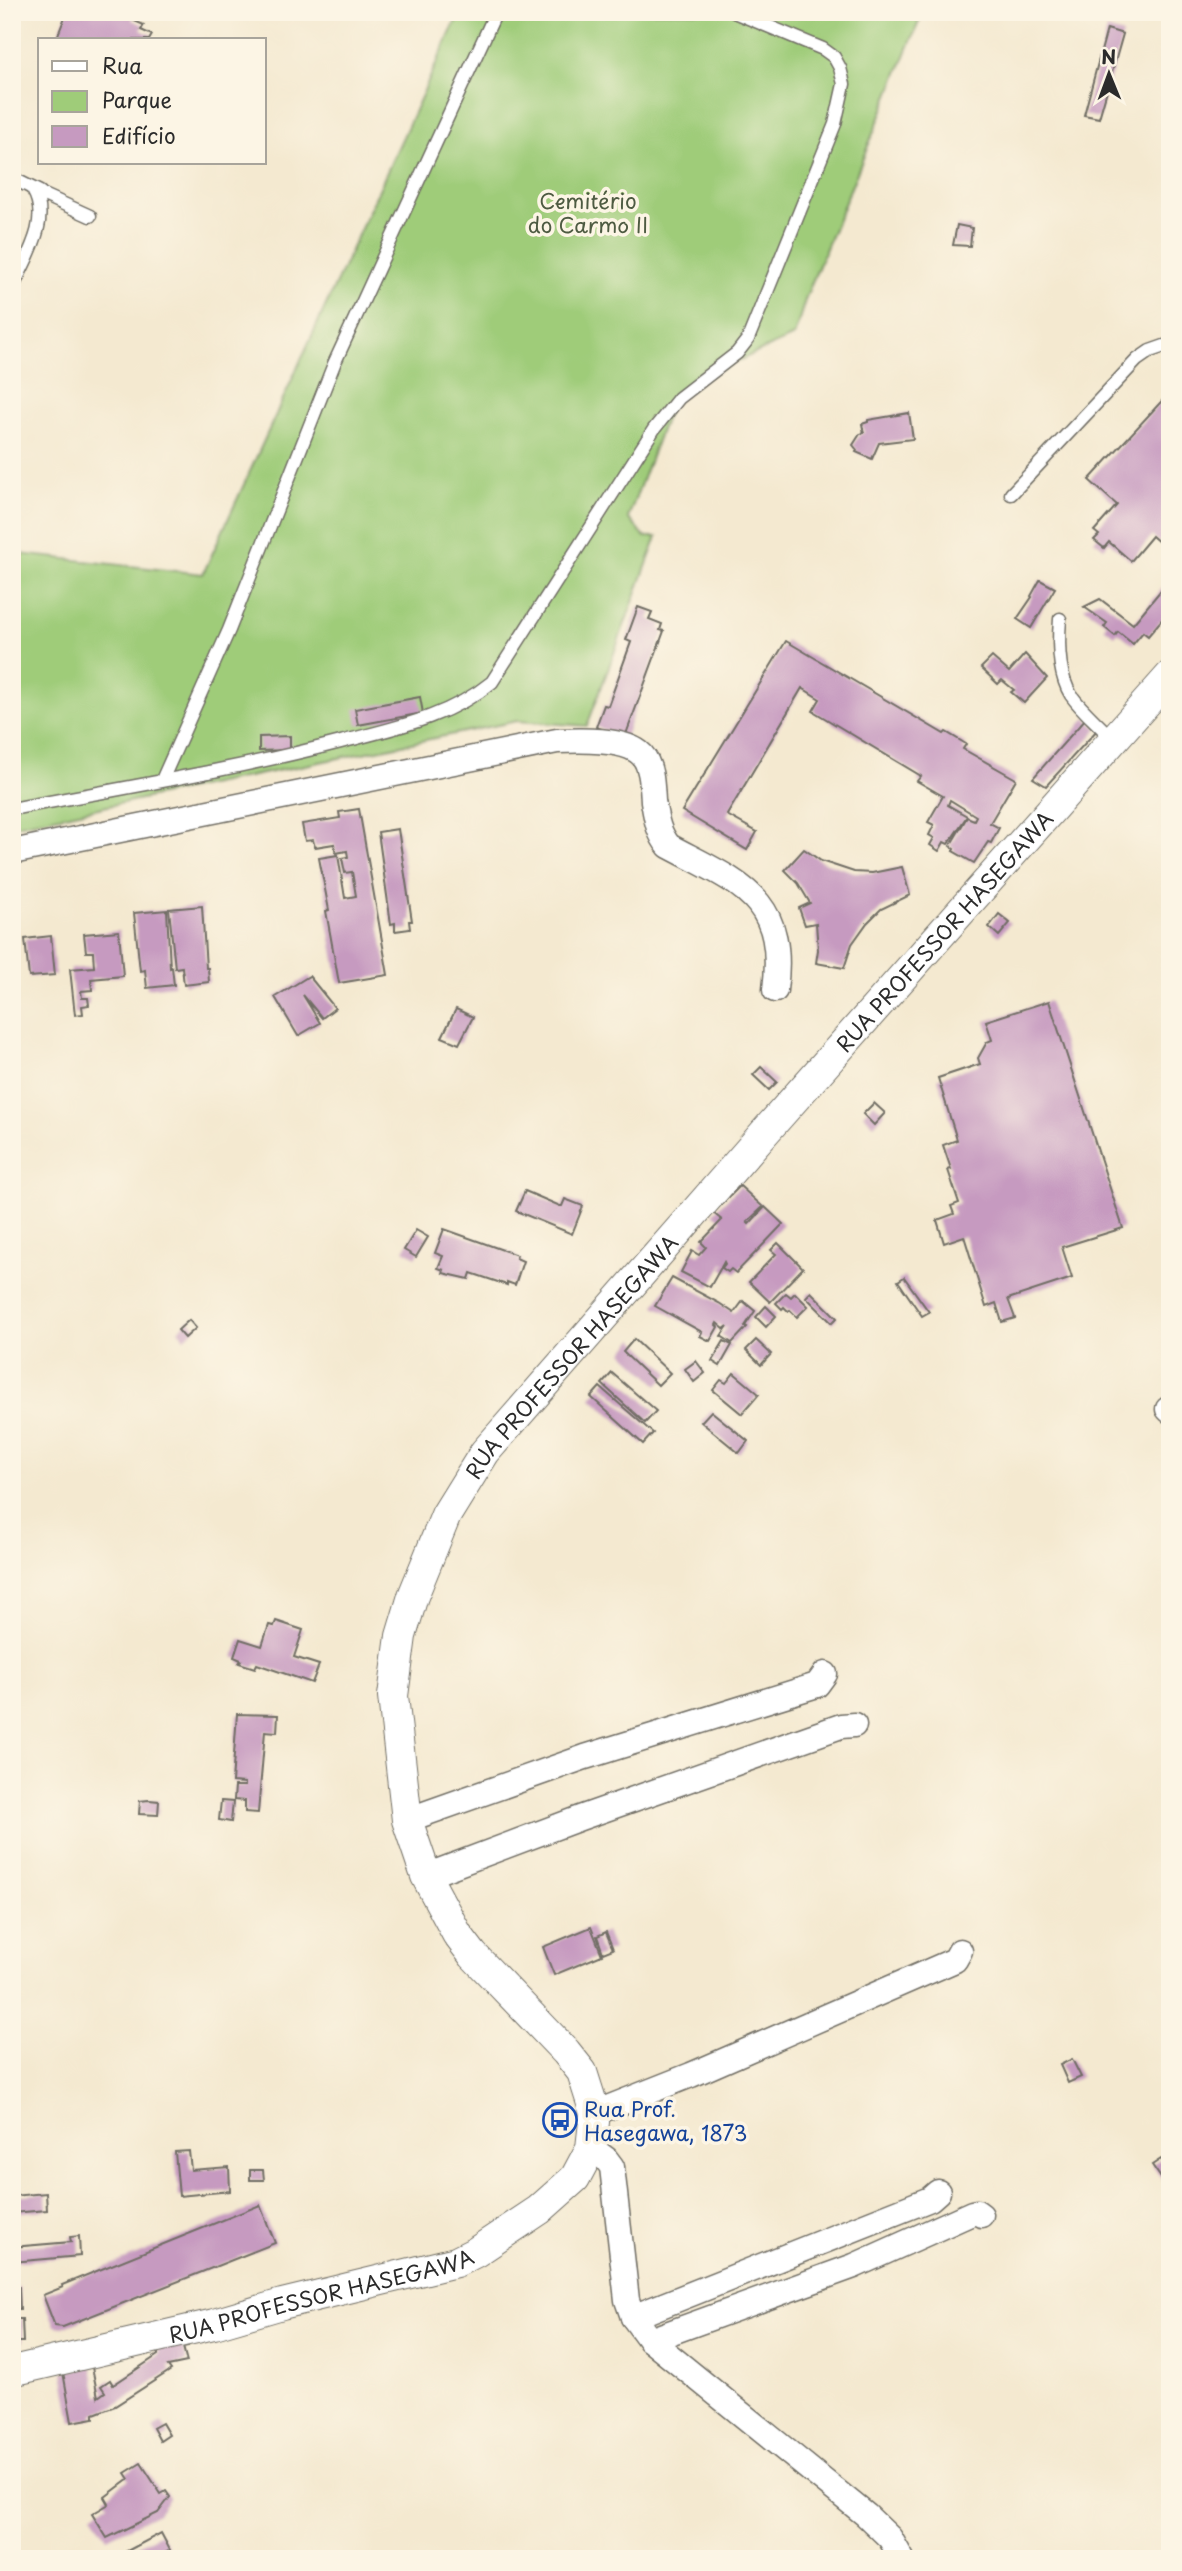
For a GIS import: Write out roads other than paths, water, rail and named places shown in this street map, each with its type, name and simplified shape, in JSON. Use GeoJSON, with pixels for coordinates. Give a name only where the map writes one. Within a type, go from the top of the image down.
{"type":"FeatureCollection","features":[{"type":"Feature","properties":{"kind":"street","name":"RUA PROFESSOR HASEGAWA"},"geometry":{"type":"LineString","coordinates":[[12,2371],[214,2324],[282,2304],[456,2262],[476,2252],[539,2210],[575,2178],[591,2148],[595,2113],[582,2072],[473,1955],[457,1934],[426,1876],[407,1820],[393,1696],[401,1636],[413,1596],[446,1515],[485,1452],[765,1132],[1169,680]]}},
{"type":"Feature","properties":{"kind":"street"},"geometry":{"type":"LineString","coordinates":[[12,852],[557,741],[595,740],[634,749],[643,755],[649,769],[656,821],[662,838],[669,846],[739,883],[762,908],[771,926],[776,950],[775,990]]}},
{"type":"Feature","properties":{"kind":"street"},"geometry":{"type":"LineString","coordinates":[[407,1820],[585,1758],[817,1685],[825,1674]]}},
{"type":"Feature","properties":{"kind":"street"},"geometry":{"type":"LineString","coordinates":[[426,1876],[580,1818],[841,1726],[854,1725]]}},
{"type":"Feature","properties":{"kind":"street"},"geometry":{"type":"LineString","coordinates":[[595,2113],[691,2075],[955,1960],[960,1951]]}},
{"type":"Feature","properties":{"kind":"street"},"geometry":{"type":"LineString","coordinates":[[591,2148],[612,2167],[627,2300],[633,2317],[650,2340],[866,2515],[890,2538],[902,2559]]}},
{"type":"Feature","properties":{"kind":"street"},"geometry":{"type":"LineString","coordinates":[[633,2317],[930,2199],[938,2192]]}},
{"type":"Feature","properties":{"kind":"street"},"geometry":{"type":"LineString","coordinates":[[650,2340],[854,2266],[972,2213],[981,2215]]}},
{"type":"Feature","properties":{"kind":"lane"},"geometry":{"type":"LineString","coordinates":[[162,780],[229,630],[334,364],[496,12]]}},
{"type":"Feature","properties":{"kind":"lane"},"geometry":{"type":"LineString","coordinates":[[12,809],[284,757],[424,720],[472,697],[497,676],[654,429],[679,398],[737,353],[748,339],[835,124],[844,84],[834,57],[823,49],[734,12]]}},
{"type":"Feature","properties":{"kind":"lane"},"geometry":{"type":"LineString","coordinates":[[12,178],[90,216],[33,190],[39,201],[39,227],[12,289]]}},
{"type":"Feature","properties":{"kind":"lane"},"geometry":{"type":"LineString","coordinates":[[1011,494],[1137,360],[1150,351],[1170,344]]}},
{"type":"Feature","properties":{"kind":"lane"},"geometry":{"type":"LineString","coordinates":[[1060,619],[1060,660],[1065,682],[1072,695],[1113,740]]}},
{"type":"Feature","properties":{"kind":"place","name":"Rua Prof. Hasegawa, 1873"},"geometry":{"type":"Point","coordinates":[560,2120]}},
{"type":"Feature","properties":{"kind":"park label","name":"Cemitério do Carmo II"},"geometry":{"type":"Point","coordinates":[588,212]}}]}
